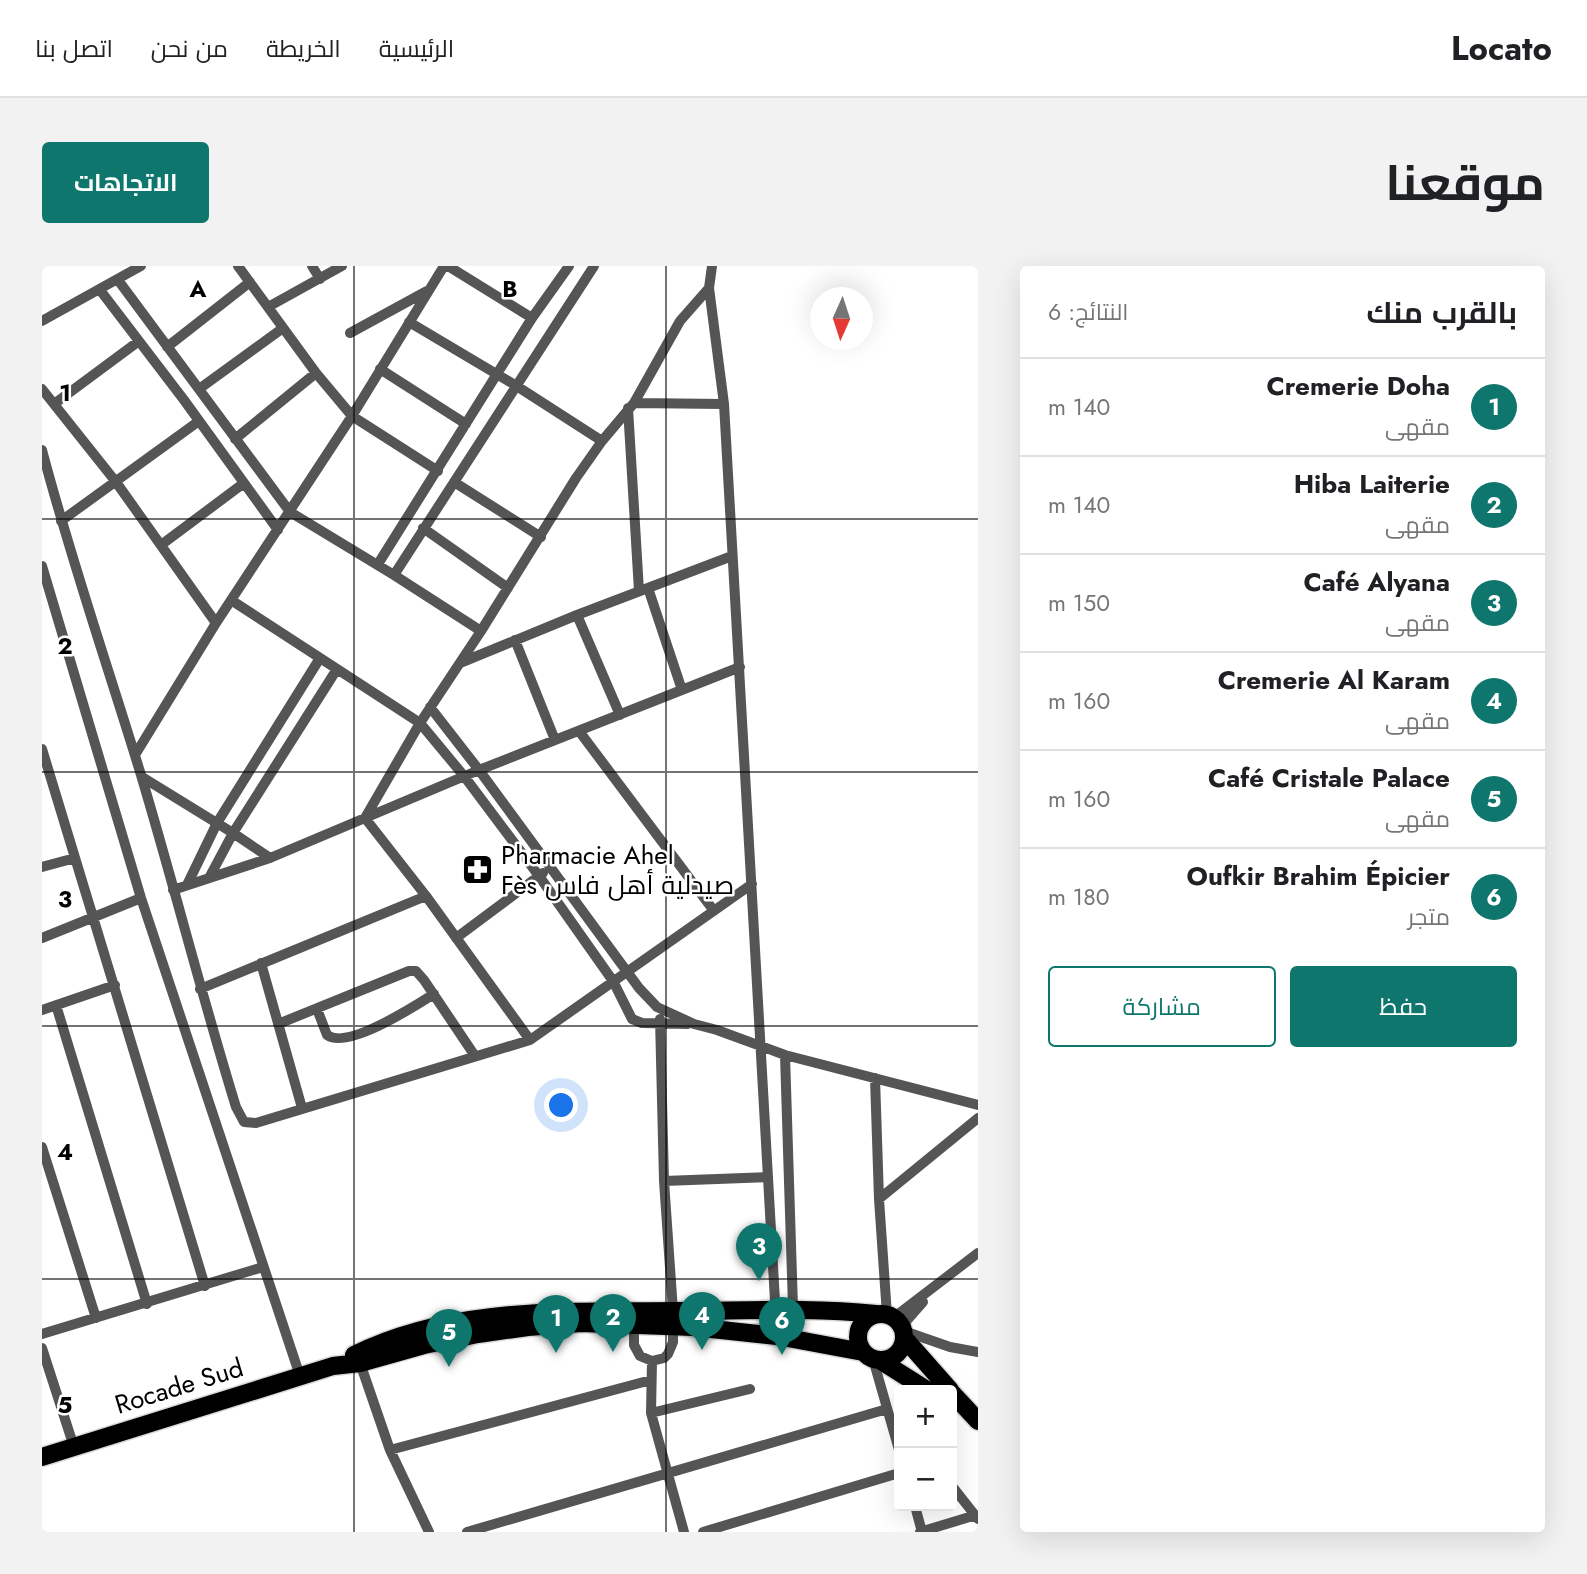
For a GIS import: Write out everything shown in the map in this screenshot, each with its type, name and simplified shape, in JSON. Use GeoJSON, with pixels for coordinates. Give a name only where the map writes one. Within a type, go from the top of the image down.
{"type":"FeatureCollection","features":[{"type":"Feature","properties":{"kind":"main road"},"geometry":{"type":"LineString","coordinates":[[634,1318],[673,1319],[784,1309],[895,1324],[946,1385]]}},
{"type":"Feature","properties":{"kind":"main road","name":"Rocade Sud"},"geometry":{"type":"LineString","coordinates":[[42,1457],[358,1358],[406,1335],[490,1318],[557,1311],[634,1318]]}},
{"type":"Feature","properties":{"kind":"main road"},"geometry":{"type":"LineString","coordinates":[[673,1319],[785,1337],[872,1358],[894,1357],[903,1346],[895,1324]]}},
{"type":"Feature","properties":{"kind":"main road"},"geometry":{"type":"LineString","coordinates":[[895,1324],[863,1323],[858,1338],[872,1358],[918,1385]]}},
{"type":"Feature","properties":{"kind":"main road"},"geometry":{"type":"LineString","coordinates":[[957,1398],[978,1423]]}},
{"type":"Feature","properties":{"kind":"main road"},"geometry":{"type":"LineString","coordinates":[[957,1411],[978,1423]]}},
{"type":"Feature","properties":{"kind":"street"},"geometry":{"type":"LineString","coordinates":[[42,321],[141,266]]}},
{"type":"Feature","properties":{"kind":"street"},"geometry":{"type":"LineString","coordinates":[[238,266],[316,373],[352,416],[438,471]]}},
{"type":"Feature","properties":{"kind":"street"},"geometry":{"type":"LineString","coordinates":[[312,266],[320,279]]}},
{"type":"Feature","properties":{"kind":"street"},"geometry":{"type":"LineString","coordinates":[[268,307],[342,266]]}},
{"type":"Feature","properties":{"kind":"street"},"geometry":{"type":"LineString","coordinates":[[135,755],[216,623],[352,416],[429,289],[446,266],[532,318]]}},
{"type":"Feature","properties":{"kind":"street"},"geometry":{"type":"LineString","coordinates":[[378,564],[532,318],[569,266]]}},
{"type":"Feature","properties":{"kind":"street"},"geometry":{"type":"LineString","coordinates":[[394,575],[594,266]]}},
{"type":"Feature","properties":{"kind":"street"},"geometry":{"type":"LineString","coordinates":[[712,266],[709,288],[724,404],[768,1177],[785,1337]]}},
{"type":"Feature","properties":{"kind":"street"},"geometry":{"type":"LineString","coordinates":[[118,280],[290,512],[378,564],[481,631]]}},
{"type":"Feature","properties":{"kind":"street"},"geometry":{"type":"LineString","coordinates":[[167,347],[250,282]]}},
{"type":"Feature","properties":{"kind":"street"},"geometry":{"type":"LineString","coordinates":[[365,818],[420,723],[541,537],[576,478],[601,441],[631,406],[680,321],[709,288]]}},
{"type":"Feature","properties":{"kind":"street"},"geometry":{"type":"LineString","coordinates":[[350,332],[429,289]]}},
{"type":"Feature","properties":{"kind":"street"},"geometry":{"type":"LineString","coordinates":[[100,290],[200,421],[278,530]]}},
{"type":"Feature","properties":{"kind":"street"},"geometry":{"type":"LineString","coordinates":[[409,322],[515,385],[601,441]]}},
{"type":"Feature","properties":{"kind":"street"},"geometry":{"type":"LineString","coordinates":[[199,389],[283,328]]}},
{"type":"Feature","properties":{"kind":"street"},"geometry":{"type":"LineString","coordinates":[[54,404],[139,341]]}},
{"type":"Feature","properties":{"kind":"street"},"geometry":{"type":"LineString","coordinates":[[380,369],[467,424]]}},
{"type":"Feature","properties":{"kind":"street"},"geometry":{"type":"LineString","coordinates":[[235,439],[316,373]]}},
{"type":"Feature","properties":{"kind":"street"},"geometry":{"type":"LineString","coordinates":[[42,389],[116,481],[216,623]]}},
{"type":"Feature","properties":{"kind":"street"},"geometry":{"type":"LineString","coordinates":[[631,406],[724,404]]}},
{"type":"Feature","properties":{"kind":"street"},"geometry":{"type":"LineString","coordinates":[[631,406],[643,589],[682,690]]}},
{"type":"Feature","properties":{"kind":"street"},"geometry":{"type":"LineString","coordinates":[[61,521],[200,421]]}},
{"type":"Feature","properties":{"kind":"street"},"geometry":{"type":"LineString","coordinates":[[42,450],[61,521],[142,778],[200,989],[236,1107],[243,1121],[256,1123],[530,1040],[752,884]]}},
{"type":"Feature","properties":{"kind":"street"},"geometry":{"type":"LineString","coordinates":[[454,482],[541,537]]}},
{"type":"Feature","properties":{"kind":"street"},"geometry":{"type":"LineString","coordinates":[[161,545],[244,483]]}},
{"type":"Feature","properties":{"kind":"street"},"geometry":{"type":"LineString","coordinates":[[423,528],[508,588]]}},
{"type":"Feature","properties":{"kind":"street"},"geometry":{"type":"LineString","coordinates":[[460,663],[732,556]]}},
{"type":"Feature","properties":{"kind":"street"},"geometry":{"type":"LineString","coordinates":[[42,566],[141,898],[300,1376]]}},
{"type":"Feature","properties":{"kind":"street"},"geometry":{"type":"LineString","coordinates":[[231,600],[420,723],[464,776],[539,876],[613,981],[634,1020],[658,1024],[694,1024]]}},
{"type":"Feature","properties":{"kind":"street"},"geometry":{"type":"LineString","coordinates":[[577,615],[620,715]]}},
{"type":"Feature","properties":{"kind":"street"},"geometry":{"type":"LineString","coordinates":[[514,640],[555,740]]}},
{"type":"Feature","properties":{"kind":"street"},"geometry":{"type":"LineString","coordinates":[[187,885],[217,823],[320,659]]}},
{"type":"Feature","properties":{"kind":"street"},"geometry":{"type":"LineString","coordinates":[[173,890],[270,858],[464,776],[740,667]]}},
{"type":"Feature","properties":{"kind":"street"},"geometry":{"type":"LineString","coordinates":[[209,878],[233,832],[337,669]]}},
{"type":"Feature","properties":{"kind":"street"},"geometry":{"type":"LineString","coordinates":[[430,707],[639,988],[662,1010],[694,1024],[785,1055],[978,1105]]}},
{"type":"Feature","properties":{"kind":"street"},"geometry":{"type":"LineString","coordinates":[[579,731],[714,911]]}},
{"type":"Feature","properties":{"kind":"street"},"geometry":{"type":"LineString","coordinates":[[42,749],[205,1286]]}},
{"type":"Feature","properties":{"kind":"street"},"geometry":{"type":"LineString","coordinates":[[142,778],[233,832],[270,858]]}},
{"type":"Feature","properties":{"kind":"street"},"geometry":{"type":"LineString","coordinates":[[365,818],[426,896],[530,1040]]}},
{"type":"Feature","properties":{"kind":"street"},"geometry":{"type":"LineString","coordinates":[[42,867],[75,858]]}},
{"type":"Feature","properties":{"kind":"street"},"geometry":{"type":"LineString","coordinates":[[456,938],[551,867]]}},
{"type":"Feature","properties":{"kind":"street"},"geometry":{"type":"LineString","coordinates":[[200,989],[426,896]]}},
{"type":"Feature","properties":{"kind":"street"},"geometry":{"type":"LineString","coordinates":[[42,938],[141,898]]}},
{"type":"Feature","properties":{"kind":"street"},"geometry":{"type":"LineString","coordinates":[[261,963],[302,1108]]}},
{"type":"Feature","properties":{"kind":"street"},"geometry":{"type":"LineString","coordinates":[[278,1024],[418,971],[475,1056]]}},
{"type":"Feature","properties":{"kind":"street"},"geometry":{"type":"LineString","coordinates":[[42,1010],[115,985]]}},
{"type":"Feature","properties":{"kind":"street"},"geometry":{"type":"LineString","coordinates":[[317,1009],[327,1035],[337,1039],[387,1023],[434,995]]}},
{"type":"Feature","properties":{"kind":"street"},"geometry":{"type":"LineString","coordinates":[[56,1005],[147,1304]]}},
{"type":"Feature","properties":{"kind":"street"},"geometry":{"type":"LineString","coordinates":[[634,1318],[636,1351],[652,1361],[664,1358],[673,1342],[673,1319],[658,1024],[662,1010]]}},
{"type":"Feature","properties":{"kind":"street"},"geometry":{"type":"LineString","coordinates":[[785,1055],[785,1337]]}},
{"type":"Feature","properties":{"kind":"street"},"geometry":{"type":"LineString","coordinates":[[875,1078],[879,1199],[895,1324]]}},
{"type":"Feature","properties":{"kind":"street"},"geometry":{"type":"LineString","coordinates":[[879,1199],[978,1118]]}},
{"type":"Feature","properties":{"kind":"street"},"geometry":{"type":"LineString","coordinates":[[42,1147],[96,1318]]}},
{"type":"Feature","properties":{"kind":"street"},"geometry":{"type":"LineString","coordinates":[[664,1181],[768,1177]]}},
{"type":"Feature","properties":{"kind":"street"},"geometry":{"type":"LineString","coordinates":[[895,1324],[937,1285],[978,1253]]}},
{"type":"Feature","properties":{"kind":"street"},"geometry":{"type":"LineString","coordinates":[[42,1334],[262,1267]]}},
{"type":"Feature","properties":{"kind":"street"},"geometry":{"type":"LineString","coordinates":[[895,1324],[950,1348],[978,1352]]}},
{"type":"Feature","properties":{"kind":"street"},"geometry":{"type":"LineString","coordinates":[[42,1348],[74,1447]]}},
{"type":"Feature","properties":{"kind":"street"},"geometry":{"type":"LineString","coordinates":[[358,1358],[390,1450],[429,1532]]}},
{"type":"Feature","properties":{"kind":"street"},"geometry":{"type":"LineString","coordinates":[[872,1358],[898,1448]]}},
{"type":"Feature","properties":{"kind":"street"},"geometry":{"type":"LineString","coordinates":[[652,1361],[651,1413],[684,1532]]}},
{"type":"Feature","properties":{"kind":"street"},"geometry":{"type":"LineString","coordinates":[[390,1450],[651,1380]]}},
{"type":"Feature","properties":{"kind":"street"},"geometry":{"type":"LineString","coordinates":[[651,1413],[750,1389]]}},
{"type":"Feature","properties":{"kind":"street"},"geometry":{"type":"LineString","coordinates":[[467,1532],[887,1409]]}},
{"type":"Feature","properties":{"kind":"street"},"geometry":{"type":"LineString","coordinates":[[703,1532],[894,1475]]}},
{"type":"Feature","properties":{"kind":"street"},"geometry":{"type":"LineString","coordinates":[[916,1511],[921,1532],[977,1517],[957,1492]]}},
{"type":"Feature","properties":{"kind":"place","name":"Pharmacie Ahel Fès صيدلية أهل فاس"},"geometry":{"type":"Point","coordinates":[478,870]}},
{"type":"Feature","properties":{"kind":"place","name":"Café Alyana"},"geometry":{"type":"Point","coordinates":[759,1281]}},
{"type":"Feature","properties":{"kind":"place","name":"Cremerie Al Karam"},"geometry":{"type":"Point","coordinates":[702,1350]}},
{"type":"Feature","properties":{"kind":"place","name":"Hiba Laiterie"},"geometry":{"type":"Point","coordinates":[613,1352]}},
{"type":"Feature","properties":{"kind":"place","name":"Cremerie Doha"},"geometry":{"type":"Point","coordinates":[556,1353]}},
{"type":"Feature","properties":{"kind":"place","name":"Oufkir Brahim Épicier"},"geometry":{"type":"Point","coordinates":[782,1355]}},
{"type":"Feature","properties":{"kind":"place","name":"Café Cristale Palace"},"geometry":{"type":"Point","coordinates":[449,1367]}}]}
